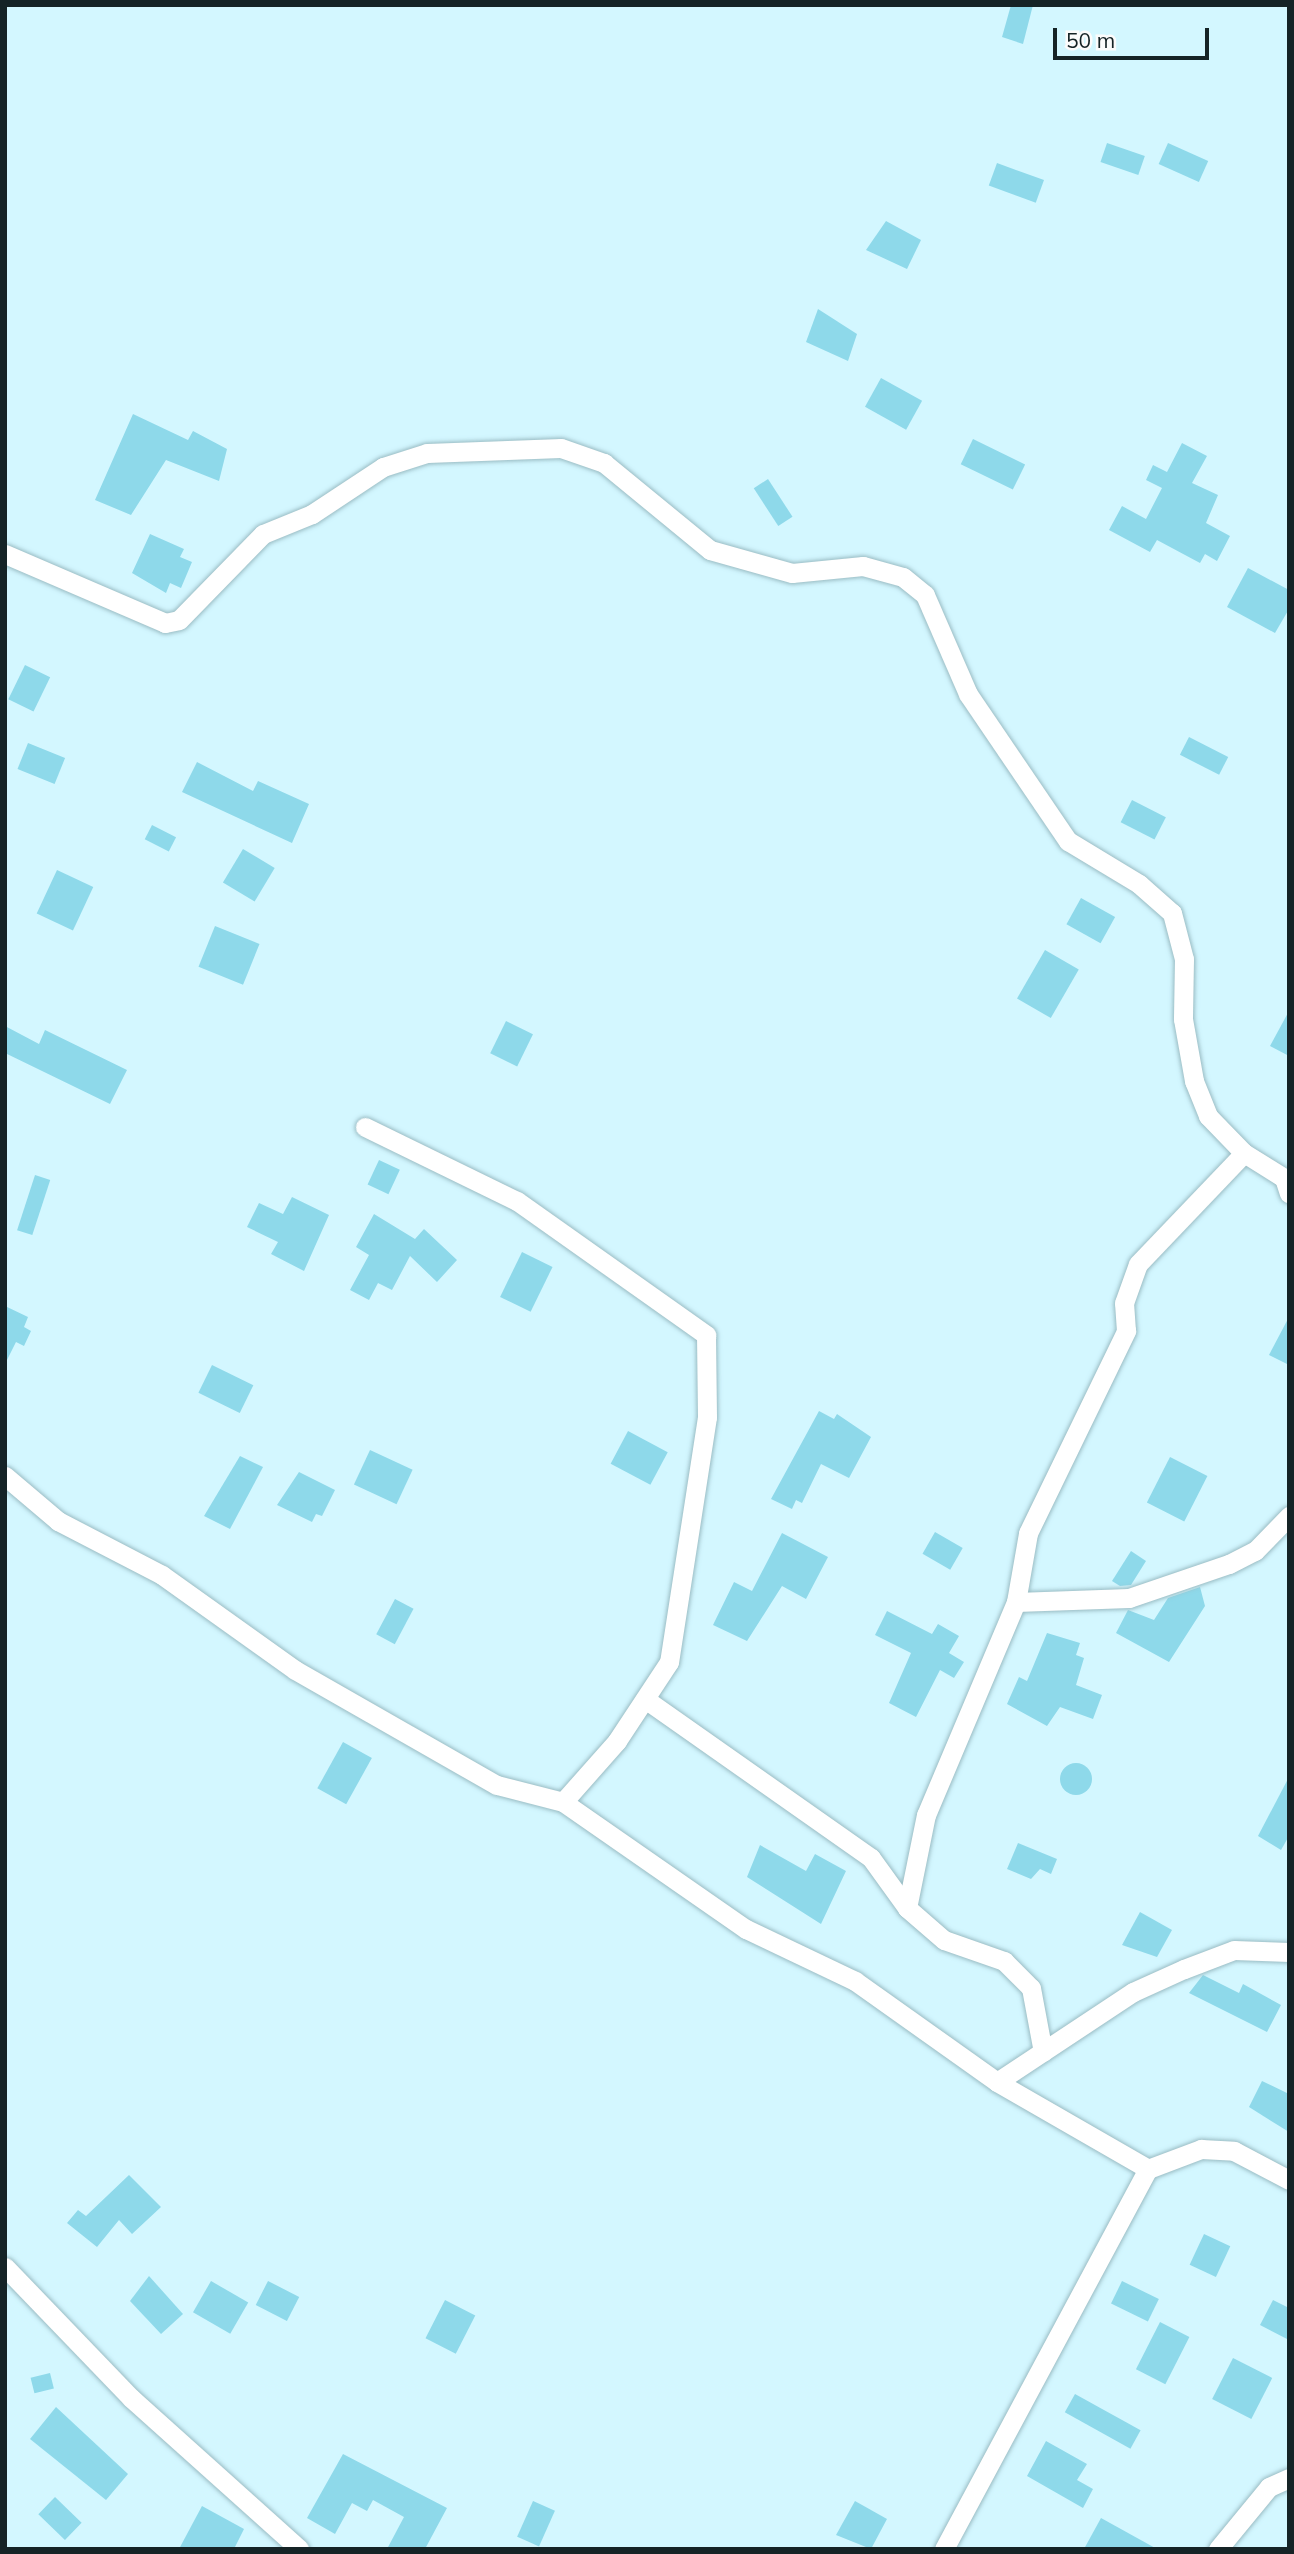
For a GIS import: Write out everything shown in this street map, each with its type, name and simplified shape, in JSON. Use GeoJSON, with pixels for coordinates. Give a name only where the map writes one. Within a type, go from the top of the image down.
{"type":"FeatureCollection","features":[{"type":"Feature","properties":{"kind":"street"},"geometry":{"type":"LineString","coordinates":[[5,554],[165,623],[179,620],[262,534],[312,514],[383,467],[427,453],[561,448],[604,463],[710,550],[792,573],[863,566],[903,577],[925,595],[968,694],[1068,841],[1139,884],[1172,914],[1184,959],[1183,1019],[1194,1081],[1208,1116],[1244,1153],[1287,1182]]}},
{"type":"Feature","properties":{"kind":"street"},"geometry":{"type":"LineString","coordinates":[[365,1127],[517,1201],[706,1335],[707,1417],[669,1662],[645,1699],[563,1802]]}},
{"type":"Feature","properties":{"kind":"street"},"geometry":{"type":"LineString","coordinates":[[907,1908],[926,1815],[1016,1602],[1028,1533],[1064,1466],[1094,1388],[1115,1359],[1138,1264],[1244,1153]]}},
{"type":"Feature","properties":{"kind":"street"},"geometry":{"type":"LineString","coordinates":[[5,1476],[58,1521],[162,1575],[295,1670],[498,1785],[563,1802],[746,1928],[856,1981],[997,2082],[1148,2169]]}},
{"type":"Feature","properties":{"kind":"street"},"geometry":{"type":"LineString","coordinates":[[1016,1602],[1129,1598],[1228,1564],[1255,1550],[1289,1516]]}},
{"type":"Feature","properties":{"kind":"street"},"geometry":{"type":"LineString","coordinates":[[645,1699],[871,1858],[907,1908],[944,1940],[1004,1961],[1031,1988],[1043,2052]]}},
{"type":"Feature","properties":{"kind":"street"},"geometry":{"type":"LineString","coordinates":[[997,2082],[1133,1992],[1184,1969],[1234,1950],[1289,1952]]}},
{"type":"Feature","properties":{"kind":"street"},"geometry":{"type":"LineString","coordinates":[[944,2549],[1148,2169],[1201,2149],[1234,2151],[1289,2180]]}},
{"type":"Feature","properties":{"kind":"street"},"geometry":{"type":"LineString","coordinates":[[5,2267],[131,2398],[299,2549]]}},
{"type":"Feature","properties":{"kind":"street"},"geometry":{"type":"LineString","coordinates":[[1218,2549],[1269,2487],[1289,2478]]}},
{"type":"Feature","properties":{"kind":"building"},"geometry":{"type":"Polygon","coordinates":[[[1011,5],[1033,5],[1023,44],[1002,37],[1011,5]]]}},
{"type":"Feature","properties":{"kind":"building"},"geometry":{"type":"Polygon","coordinates":[[[1107,143],[1145,156],[1138,175],[1100,162],[1107,143]]]}},
{"type":"Feature","properties":{"kind":"building"},"geometry":{"type":"Polygon","coordinates":[[[1168,143],[1208,161],[1199,182],[1159,164],[1168,143]]]}},
{"type":"Feature","properties":{"kind":"building"},"geometry":{"type":"Polygon","coordinates":[[[997,163],[1044,180],[1036,203],[989,186],[997,163]]]}},
{"type":"Feature","properties":{"kind":"building"},"geometry":{"type":"Polygon","coordinates":[[[886,221],[921,240],[907,269],[866,250],[886,221]]]}},
{"type":"Feature","properties":{"kind":"building"},"geometry":{"type":"Polygon","coordinates":[[[818,309],[857,334],[848,361],[806,342],[818,309]]]}},
{"type":"Feature","properties":{"kind":"building"},"geometry":{"type":"Polygon","coordinates":[[[881,378],[922,401],[906,430],[865,407],[881,378]]]}},
{"type":"Feature","properties":{"kind":"building"},"geometry":{"type":"Polygon","coordinates":[[[133,414],[188,440],[193,431],[227,449],[219,481],[166,460],[131,515],[95,500],[133,414]]]}},
{"type":"Feature","properties":{"kind":"building"},"geometry":{"type":"Polygon","coordinates":[[[973,439],[1025,464],[1013,490],[961,464],[973,439]]]}},
{"type":"Feature","properties":{"kind":"building"},"geometry":{"type":"Polygon","coordinates":[[[1182,443],[1207,456],[1192,483],[1218,495],[1206,523],[1230,536],[1217,561],[1205,554],[1200,563],[1157,540],[1150,552],[1109,530],[1122,506],[1146,519],[1162,488],[1146,480],[1153,465],[1167,472],[1182,443]]]}},
{"type":"Feature","properties":{"kind":"building"},"geometry":{"type":"Polygon","coordinates":[[[768,479],[793,517],[778,526],[754,488],[768,479]]]}},
{"type":"Feature","properties":{"kind":"building"},"geometry":{"type":"Polygon","coordinates":[[[150,534],[184,549],[180,557],[192,562],[181,588],[170,583],[166,593],[132,573],[150,534]]]}},
{"type":"Feature","properties":{"kind":"building"},"geometry":{"type":"Polygon","coordinates":[[[1248,568],[1289,590],[1289,609],[1275,633],[1227,607],[1248,568]]]}},
{"type":"Feature","properties":{"kind":"building"},"geometry":{"type":"Polygon","coordinates":[[[25,665],[50,677],[34,711],[8,699],[25,665]]]}},
{"type":"Feature","properties":{"kind":"building"},"geometry":{"type":"Polygon","coordinates":[[[1189,737],[1228,757],[1219,775],[1180,755],[1189,737]]]}},
{"type":"Feature","properties":{"kind":"building"},"geometry":{"type":"Polygon","coordinates":[[[28,743],[65,758],[55,784],[18,769],[28,743]]]}},
{"type":"Feature","properties":{"kind":"building"},"geometry":{"type":"Polygon","coordinates":[[[197,762],[253,791],[258,781],[309,804],[292,843],[182,792],[197,762]]]}},
{"type":"Feature","properties":{"kind":"building"},"geometry":{"type":"Polygon","coordinates":[[[1132,800],[1166,817],[1155,840],[1121,822],[1132,800]]]}},
{"type":"Feature","properties":{"kind":"building"},"geometry":{"type":"Polygon","coordinates":[[[152,825],[176,837],[169,852],[145,839],[152,825]]]}},
{"type":"Feature","properties":{"kind":"building"},"geometry":{"type":"Polygon","coordinates":[[[243,849],[275,868],[255,901],[223,882],[243,849]]]}},
{"type":"Feature","properties":{"kind":"building"},"geometry":{"type":"Polygon","coordinates":[[[57,870],[93,887],[73,930],[37,914],[57,870]]]}},
{"type":"Feature","properties":{"kind":"building"},"geometry":{"type":"Polygon","coordinates":[[[1081,898],[1115,917],[1101,943],[1066,924],[1081,898]]]}},
{"type":"Feature","properties":{"kind":"building"},"geometry":{"type":"Polygon","coordinates":[[[215,926],[260,944],[243,985],[199,967],[215,926]]]}},
{"type":"Feature","properties":{"kind":"building"},"geometry":{"type":"Polygon","coordinates":[[[1045,950],[1079,970],[1051,1018],[1017,998],[1045,950]]]}},
{"type":"Feature","properties":{"kind":"building"},"geometry":{"type":"Polygon","coordinates":[[[1289,1011],[1289,1056],[1270,1046],[1289,1011]]]}},
{"type":"Feature","properties":{"kind":"building"},"geometry":{"type":"Polygon","coordinates":[[[506,1021],[533,1034],[517,1067],[490,1053],[506,1021]]]}},
{"type":"Feature","properties":{"kind":"building"},"geometry":{"type":"Polygon","coordinates":[[[5,1026],[39,1044],[45,1030],[127,1070],[110,1104],[5,1053],[5,1026]]]}},
{"type":"Feature","properties":{"kind":"building"},"geometry":{"type":"Polygon","coordinates":[[[379,1160],[400,1170],[388,1194],[368,1184],[379,1160]]]}},
{"type":"Feature","properties":{"kind":"building"},"geometry":{"type":"Polygon","coordinates":[[[35,1175],[50,1180],[32,1235],[17,1230],[35,1175]]]}},
{"type":"Feature","properties":{"kind":"building"},"geometry":{"type":"Polygon","coordinates":[[[292,1197],[329,1215],[304,1271],[271,1254],[278,1242],[247,1227],[259,1203],[283,1214],[292,1197]]]}},
{"type":"Feature","properties":{"kind":"building"},"geometry":{"type":"Polygon","coordinates":[[[374,1214],[415,1239],[424,1229],[457,1260],[437,1282],[410,1256],[392,1290],[378,1283],[369,1300],[350,1290],[369,1255],[356,1247],[374,1214]]]}},
{"type":"Feature","properties":{"kind":"building"},"geometry":{"type":"Polygon","coordinates":[[[522,1252],[553,1267],[531,1312],[500,1297],[522,1252]]]}},
{"type":"Feature","properties":{"kind":"building"},"geometry":{"type":"Polygon","coordinates":[[[5,1306],[28,1317],[24,1327],[31,1331],[24,1346],[16,1342],[5,1364],[5,1306]]]}},
{"type":"Feature","properties":{"kind":"building"},"geometry":{"type":"Polygon","coordinates":[[[1289,1317],[1289,1365],[1269,1355],[1289,1317]]]}},
{"type":"Feature","properties":{"kind":"building"},"geometry":{"type":"Polygon","coordinates":[[[212,1365],[253,1385],[240,1413],[198,1393],[212,1365]]]}},
{"type":"Feature","properties":{"kind":"building"},"geometry":{"type":"Polygon","coordinates":[[[819,1411],[834,1419],[837,1414],[871,1437],[849,1478],[821,1464],[802,1503],[796,1500],[792,1509],[771,1499],[819,1411]]]}},
{"type":"Feature","properties":{"kind":"building"},"geometry":{"type":"Polygon","coordinates":[[[628,1431],[668,1452],[650,1485],[611,1464],[628,1431]]]}},
{"type":"Feature","properties":{"kind":"building"},"geometry":{"type":"Polygon","coordinates":[[[370,1450],[413,1470],[397,1504],[354,1484],[370,1450]]]}},
{"type":"Feature","properties":{"kind":"building"},"geometry":{"type":"Polygon","coordinates":[[[240,1456],[263,1467],[230,1529],[204,1516],[240,1456]]]}},
{"type":"Feature","properties":{"kind":"building"},"geometry":{"type":"Polygon","coordinates":[[[1170,1457],[1207,1476],[1184,1522],[1147,1502],[1170,1457]]]}},
{"type":"Feature","properties":{"kind":"building"},"geometry":{"type":"Polygon","coordinates":[[[299,1472],[335,1490],[322,1516],[316,1514],[312,1522],[277,1505],[299,1472]]]}},
{"type":"Feature","properties":{"kind":"building"},"geometry":{"type":"Polygon","coordinates":[[[935,1532],[963,1548],[950,1570],[922,1554],[935,1532]]]}},
{"type":"Feature","properties":{"kind":"building"},"geometry":{"type":"Polygon","coordinates":[[[782,1533],[828,1557],[806,1599],[782,1586],[747,1641],[713,1625],[734,1582],[752,1591],[782,1533]]]}},
{"type":"Feature","properties":{"kind":"building"},"geometry":{"type":"Polygon","coordinates":[[[1131,1551],[1146,1561],[1131,1585],[1120,1586],[1112,1581],[1131,1551]]]}},
{"type":"Feature","properties":{"kind":"building"},"geometry":{"type":"Polygon","coordinates":[[[1200,1587],[1205,1606],[1169,1662],[1116,1633],[1128,1610],[1154,1620],[1168,1598],[1200,1587]]]}},
{"type":"Feature","properties":{"kind":"building"},"geometry":{"type":"Polygon","coordinates":[[[395,1599],[414,1609],[395,1644],[376,1634],[395,1599]]]}},
{"type":"Feature","properties":{"kind":"building"},"geometry":{"type":"Polygon","coordinates":[[[887,1611],[932,1634],[938,1624],[959,1636],[949,1653],[964,1662],[954,1678],[940,1670],[916,1717],[889,1703],[911,1653],[875,1635],[887,1611]]]}},
{"type":"Feature","properties":{"kind":"building"},"geometry":{"type":"Polygon","coordinates":[[[1047,1633],[1080,1643],[1076,1655],[1084,1658],[1076,1685],[1102,1695],[1093,1719],[1060,1707],[1047,1726],[1007,1704],[1019,1677],[1027,1681],[1047,1633]]]}},
{"type":"Feature","properties":{"kind":"building"},"geometry":{"type":"Polygon","coordinates":[[[343,1742],[372,1758],[346,1804],[317,1788],[343,1742]]]}},
{"type":"Feature","properties":{"kind":"building"},"geometry":{"type":"Polygon","coordinates":[[[1076,1763],[1088,1767],[1092,1779],[1088,1791],[1076,1795],[1064,1791],[1060,1779],[1064,1767],[1076,1763]]]}},
{"type":"Feature","properties":{"kind":"building"},"geometry":{"type":"Polygon","coordinates":[[[1289,1777],[1289,1836],[1281,1850],[1258,1836],[1289,1777]]]}},
{"type":"Feature","properties":{"kind":"building"},"geometry":{"type":"Polygon","coordinates":[[[1018,1843],[1057,1859],[1051,1874],[1040,1869],[1031,1879],[1007,1869],[1018,1843]]]}},
{"type":"Feature","properties":{"kind":"building"},"geometry":{"type":"Polygon","coordinates":[[[760,1845],[806,1871],[815,1854],[846,1871],[821,1924],[747,1877],[760,1845]]]}},
{"type":"Feature","properties":{"kind":"building"},"geometry":{"type":"Polygon","coordinates":[[[1140,1912],[1172,1930],[1157,1957],[1122,1945],[1140,1912]]]}},
{"type":"Feature","properties":{"kind":"building"},"geometry":{"type":"Polygon","coordinates":[[[1203,1975],[1239,1993],[1243,1984],[1281,2005],[1267,2032],[1189,1993],[1203,1975]]]}},
{"type":"Feature","properties":{"kind":"building"},"geometry":{"type":"Polygon","coordinates":[[[1262,2081],[1289,2094],[1289,2132],[1249,2107],[1262,2081]]]}},
{"type":"Feature","properties":{"kind":"building"},"geometry":{"type":"Polygon","coordinates":[[[129,2175],[161,2207],[132,2234],[119,2220],[97,2247],[67,2223],[78,2210],[86,2216],[129,2175]]]}},
{"type":"Feature","properties":{"kind":"building"},"geometry":{"type":"Polygon","coordinates":[[[1204,2234],[1230,2246],[1216,2277],[1190,2265],[1204,2234]]]}},
{"type":"Feature","properties":{"kind":"building"},"geometry":{"type":"Polygon","coordinates":[[[149,2276],[183,2314],[161,2334],[130,2301],[149,2276]]]}},
{"type":"Feature","properties":{"kind":"building"},"geometry":{"type":"Polygon","coordinates":[[[211,2281],[248,2302],[230,2334],[193,2312],[211,2281]]]}},
{"type":"Feature","properties":{"kind":"building"},"geometry":{"type":"Polygon","coordinates":[[[268,2281],[299,2297],[287,2321],[256,2305],[268,2281]]]}},
{"type":"Feature","properties":{"kind":"building"},"geometry":{"type":"Polygon","coordinates":[[[1122,2281],[1159,2299],[1148,2321],[1111,2303],[1122,2281]]]}},
{"type":"Feature","properties":{"kind":"building"},"geometry":{"type":"Polygon","coordinates":[[[445,2300],[475,2315],[456,2354],[425,2338],[445,2300]]]}},
{"type":"Feature","properties":{"kind":"building"},"geometry":{"type":"Polygon","coordinates":[[[1273,2300],[1289,2308],[1289,2340],[1260,2325],[1273,2300]]]}},
{"type":"Feature","properties":{"kind":"building"},"geometry":{"type":"Polygon","coordinates":[[[1160,2322],[1189,2337],[1165,2384],[1136,2369],[1160,2322]]]}},
{"type":"Feature","properties":{"kind":"building"},"geometry":{"type":"Polygon","coordinates":[[[1233,2358],[1272,2378],[1251,2419],[1212,2399],[1233,2358]]]}},
{"type":"Feature","properties":{"kind":"building"},"geometry":{"type":"Polygon","coordinates":[[[50,2373],[54,2389],[34,2393],[31,2378],[50,2373]]]}},
{"type":"Feature","properties":{"kind":"building"},"geometry":{"type":"Polygon","coordinates":[[[1075,2394],[1141,2430],[1130,2449],[1065,2412],[1075,2394]]]}},
{"type":"Feature","properties":{"kind":"building"},"geometry":{"type":"Polygon","coordinates":[[[56,2407],[128,2474],[106,2500],[30,2439],[56,2407]]]}},
{"type":"Feature","properties":{"kind":"building"},"geometry":{"type":"Polygon","coordinates":[[[1046,2441],[1087,2464],[1077,2480],[1093,2489],[1083,2508],[1027,2476],[1046,2441]]]}},
{"type":"Feature","properties":{"kind":"building"},"geometry":{"type":"Polygon","coordinates":[[[343,2454],[447,2508],[425,2549],[387,2549],[404,2517],[373,2500],[367,2511],[352,2503],[335,2534],[307,2518],[343,2454]]]}},
{"type":"Feature","properties":{"kind":"building"},"geometry":{"type":"Polygon","coordinates":[[[55,2497],[82,2523],[65,2540],[38,2514],[55,2497]]]}},
{"type":"Feature","properties":{"kind":"building"},"geometry":{"type":"Polygon","coordinates":[[[533,2501],[555,2511],[539,2546],[517,2537],[533,2501]]]}},
{"type":"Feature","properties":{"kind":"building"},"geometry":{"type":"Polygon","coordinates":[[[855,2501],[887,2519],[871,2549],[836,2535],[855,2501]]]}},
{"type":"Feature","properties":{"kind":"building"},"geometry":{"type":"Polygon","coordinates":[[[202,2506],[244,2529],[234,2549],[179,2549],[202,2506]]]}},
{"type":"Feature","properties":{"kind":"building"},"geometry":{"type":"Polygon","coordinates":[[[1101,2518],[1157,2549],[1084,2549],[1101,2518]]]}}]}
